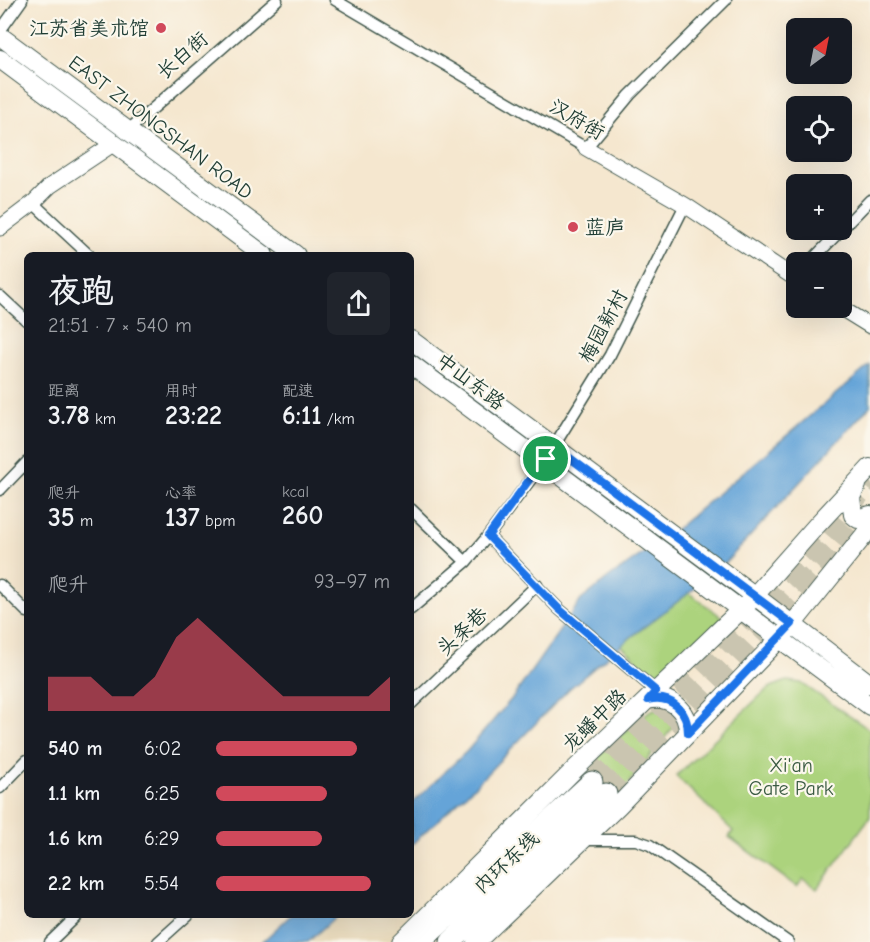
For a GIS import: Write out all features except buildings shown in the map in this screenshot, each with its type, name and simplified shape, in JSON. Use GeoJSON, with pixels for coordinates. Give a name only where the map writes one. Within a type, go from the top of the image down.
{"type":"FeatureCollection","features":[{"type":"Feature","properties":{"kind":"highway","name":"内环东线"},"geometry":{"type":"LineString","coordinates":[[420,932],[599,788],[451,942]]}},
{"type":"Feature","properties":{"kind":"main road","name":"EAST ZHONGSHAN ROAD"},"geometry":{"type":"LineString","coordinates":[[0,36],[292,252]]}},
{"type":"Feature","properties":{"kind":"main road"},"geometry":{"type":"LineString","coordinates":[[0,59],[260,252]]}},
{"type":"Feature","properties":{"kind":"main road"},"geometry":{"type":"LineString","coordinates":[[414,343],[548,456],[663,527],[870,684]]}},
{"type":"Feature","properties":{"kind":"main road","name":"中山东路"},"geometry":{"type":"LineString","coordinates":[[414,366],[548,456],[649,541],[741,610]]}},
{"type":"Feature","properties":{"kind":"main road"},"geometry":{"type":"LineString","coordinates":[[866,473],[851,497],[853,515],[858,519],[870,515]]}},
{"type":"Feature","properties":{"kind":"main road","name":"龙蟠中路"},"geometry":{"type":"LineString","coordinates":[[401,942],[420,932],[652,696],[755,596],[866,473]]}},
{"type":"Feature","properties":{"kind":"main road"},"geometry":{"type":"LineString","coordinates":[[476,942],[582,840],[780,639],[870,528]]}},
{"type":"Feature","properties":{"kind":"main road"},"geometry":{"type":"LineString","coordinates":[[741,610],[870,706]]}},
{"type":"Feature","properties":{"kind":"main road"},"geometry":{"type":"LineString","coordinates":[[652,696],[674,704],[686,718],[688,733]]}},
{"type":"Feature","properties":{"kind":"street"},"geometry":{"type":"LineString","coordinates":[[0,31],[22,0]]}},
{"type":"Feature","properties":{"kind":"street","name":"长白街"},"geometry":{"type":"LineString","coordinates":[[0,228],[50,186],[113,144],[277,0]]}},
{"type":"Feature","properties":{"kind":"street","name":"汉府街"},"geometry":{"type":"LineString","coordinates":[[335,0],[684,205],[786,271]]}},
{"type":"Feature","properties":{"kind":"street"},"geometry":{"type":"LineString","coordinates":[[586,148],[630,95],[700,23],[726,0]]}},
{"type":"Feature","properties":{"kind":"street"},"geometry":{"type":"LineString","coordinates":[[820,252],[870,200]]}},
{"type":"Feature","properties":{"kind":"street"},"geometry":{"type":"LineString","coordinates":[[33,202],[86,252]]}},
{"type":"Feature","properties":{"kind":"street","name":"梅园新村"},"geometry":{"type":"LineString","coordinates":[[548,456],[610,355],[684,205]]}},
{"type":"Feature","properties":{"kind":"street"},"geometry":{"type":"LineString","coordinates":[[0,296],[24,318]]}},
{"type":"Feature","properties":{"kind":"street"},"geometry":{"type":"LineString","coordinates":[[852,315],[870,326]]}},
{"type":"Feature","properties":{"kind":"street"},"geometry":{"type":"LineString","coordinates":[[414,606],[466,562],[548,456]]}},
{"type":"Feature","properties":{"kind":"street"},"geometry":{"type":"LineString","coordinates":[[0,490],[24,465]]}},
{"type":"Feature","properties":{"kind":"street"},"geometry":{"type":"LineString","coordinates":[[414,512],[466,562]]}},
{"type":"Feature","properties":{"kind":"street"},"geometry":{"type":"LineString","coordinates":[[488,536],[559,609],[652,696]]}},
{"type":"Feature","properties":{"kind":"street"},"geometry":{"type":"LineString","coordinates":[[0,585],[24,609]]}},
{"type":"Feature","properties":{"kind":"street","name":"头条巷"},"geometry":{"type":"LineString","coordinates":[[414,701],[537,585]]}},
{"type":"Feature","properties":{"kind":"street"},"geometry":{"type":"LineString","coordinates":[[0,788],[24,763]]}},
{"type":"Feature","properties":{"kind":"street"},"geometry":{"type":"LineString","coordinates":[[582,840],[636,840],[650,845],[788,942]]}},
{"type":"Feature","properties":{"kind":"street"},"geometry":{"type":"LineString","coordinates":[[50,942],[75,918]]}},
{"type":"Feature","properties":{"kind":"street"},"geometry":{"type":"LineString","coordinates":[[158,942],[185,918]]}},
{"type":"Feature","properties":{"kind":"shaded area"},"geometry":{"type":"Polygon","coordinates":[[[414,917],[420,923],[399,942],[308,942],[334,918],[414,917]]]}},
{"type":"Feature","properties":{"kind":"green space"},"geometry":{"type":"Polygon","coordinates":[[[689,593],[729,622],[663,685],[621,645],[689,593]]]}},
{"type":"Feature","properties":{"kind":"green space","name":"Xi'an Gate Park"},"geometry":{"type":"Polygon","coordinates":[[[787,681],[801,683],[870,730],[870,817],[817,889],[803,879],[797,887],[729,837],[733,831],[676,776],[762,694],[771,687],[787,681]]]}},
{"type":"Feature","properties":{"kind":"green space"},"geometry":{"type":"Polygon","coordinates":[[[659,707],[670,713],[675,725],[622,791],[592,761],[648,712],[659,707]]]}},
{"type":"Feature","properties":{"kind":"water"},"geometry":{"type":"Polygon","coordinates":[[[870,365],[870,406],[718,571],[636,633],[569,689],[476,785],[414,842],[414,801],[467,751],[514,696],[581,600],[669,535],[870,365]]]}},
{"type":"Feature","properties":{"kind":"water"},"geometry":{"type":"Polygon","coordinates":[[[288,918],[334,918],[308,942],[262,942],[288,918]]]}},
{"type":"Feature","properties":{"kind":"tunnel"},"geometry":{"type":"LineString","coordinates":[[592,782],[822,539],[870,482]]}},
{"type":"Feature","properties":{"kind":"tunnel"},"geometry":{"type":"LineString","coordinates":[[606,794],[837,548],[870,509]]}},
{"type":"Feature","properties":{"kind":"place","name":"江苏省美术馆"},"geometry":{"type":"Point","coordinates":[161,28]}},
{"type":"Feature","properties":{"kind":"place","name":"蓝庐"},"geometry":{"type":"Point","coordinates":[573,227]}},
{"type":"Feature","properties":{"kind":"route"},"geometry":{"type":"LineString","coordinates":[[554,446],[792,624],[688,733],[686,718],[681,710],[658,697],[648,700],[656,691],[559,609],[488,536],[546,459],[554,446]]}}]}
